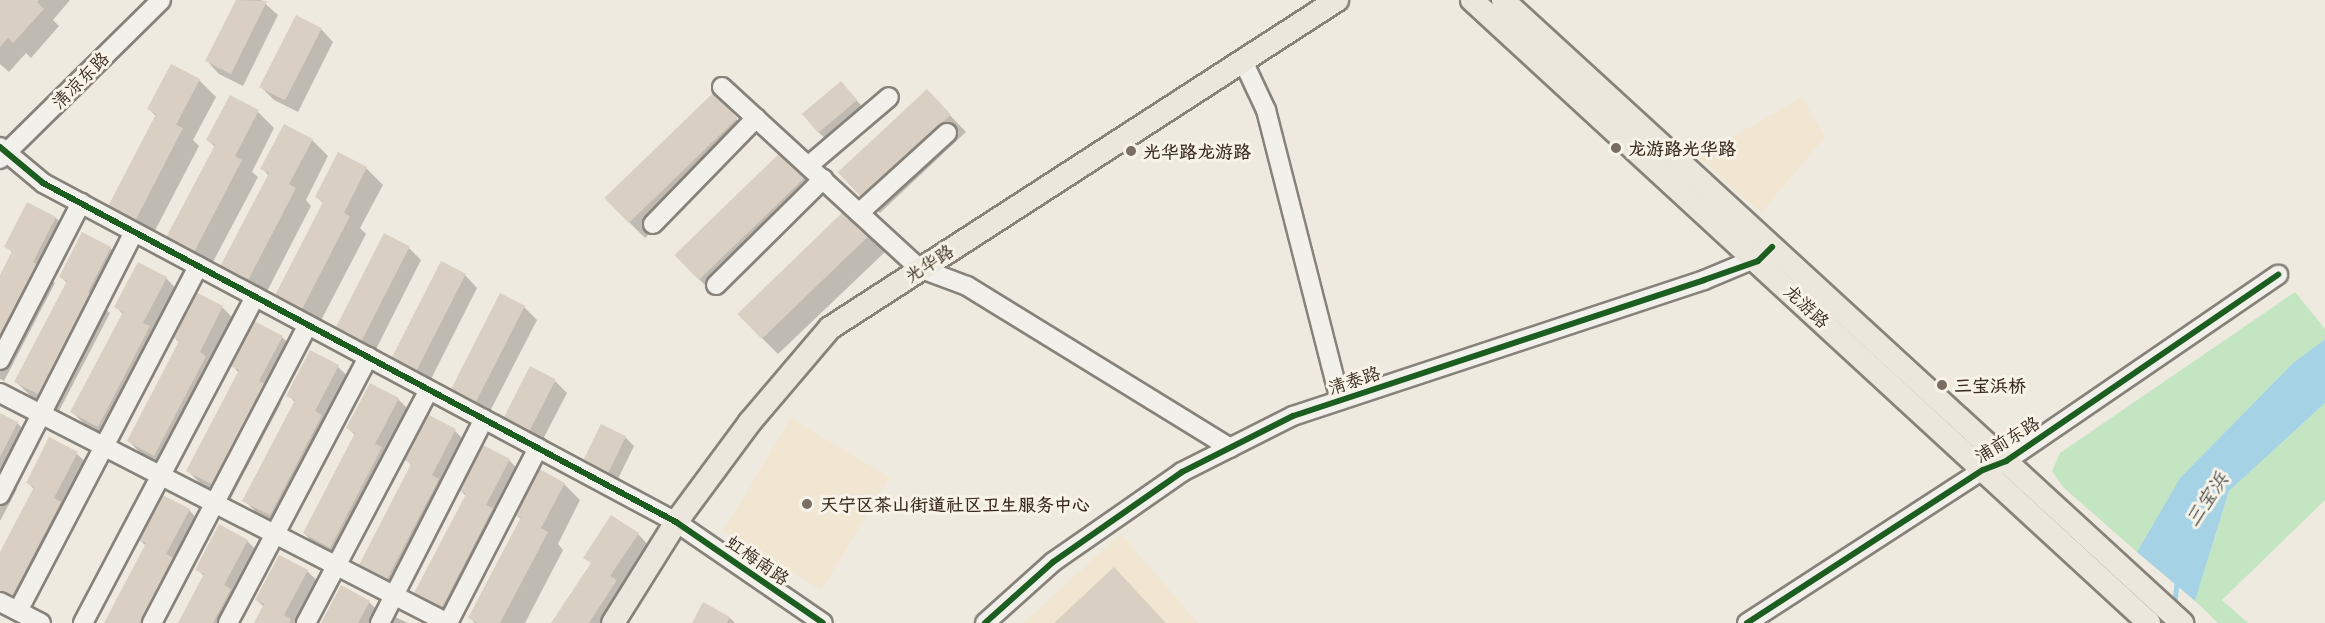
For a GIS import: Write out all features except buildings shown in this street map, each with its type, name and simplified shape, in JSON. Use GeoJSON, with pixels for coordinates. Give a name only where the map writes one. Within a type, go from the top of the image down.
{"type":"FeatureCollection","features":[{"type":"Feature","properties":{"kind":"main road","name":"光华路"},"geometry":{"type":"LineString","coordinates":[[613,623],[676,522],[750,422],[830,327],[1337,0]]}},
{"type":"Feature","properties":{"kind":"main road","name":"龙游路"},"geometry":{"type":"LineString","coordinates":[[1472,0],[2006,460],[2182,623]]}},
{"type":"Feature","properties":{"kind":"main road","name":"龙游路"},"geometry":{"type":"LineString","coordinates":[[1503,0],[1765,254],[1983,470],[2145,619]]}},
{"type":"Feature","properties":{"kind":"street","name":"清凉东路"},"geometry":{"type":"LineString","coordinates":[[1,153],[153,3]]}},
{"type":"Feature","properties":{"kind":"street"},"geometry":{"type":"LineString","coordinates":[[1243,61],[1266,110],[1340,400]]}},
{"type":"Feature","properties":{"kind":"street"},"geometry":{"type":"LineString","coordinates":[[722,87],[919,268],[967,286],[1230,448]]}},
{"type":"Feature","properties":{"kind":"street"},"geometry":{"type":"LineString","coordinates":[[808,166],[889,97]]}},
{"type":"Feature","properties":{"kind":"street"},"geometry":{"type":"LineString","coordinates":[[653,224],[756,118]]}},
{"type":"Feature","properties":{"kind":"street"},"geometry":{"type":"LineString","coordinates":[[859,213],[948,133]]}},
{"type":"Feature","properties":{"kind":"street","name":"虹梅南路"},"geometry":{"type":"LineString","coordinates":[[1,153],[43,183],[676,522],[823,623]]}},
{"type":"Feature","properties":{"kind":"street"},"geometry":{"type":"LineString","coordinates":[[716,285],[823,179]]}},
{"type":"Feature","properties":{"kind":"street"},"geometry":{"type":"LineString","coordinates":[[0,360],[81,203]]}},
{"type":"Feature","properties":{"kind":"street"},"geometry":{"type":"LineString","coordinates":[[0,495],[134,232]]}},
{"type":"Feature","properties":{"kind":"street","name":"清泰路"},"geometry":{"type":"LineString","coordinates":[[986,623],[1053,562],[1182,472],[1293,416],[1765,254]]}},
{"type":"Feature","properties":{"kind":"street"},"geometry":{"type":"LineString","coordinates":[[18,611],[198,266]]}},
{"type":"Feature","properties":{"kind":"street","name":"浦前东路"},"geometry":{"type":"LineString","coordinates":[[1748,623],[1983,470],[2006,460],[2278,275]]}},
{"type":"Feature","properties":{"kind":"street"},"geometry":{"type":"LineString","coordinates":[[83,623],[255,297]]}},
{"type":"Feature","properties":{"kind":"street"},"geometry":{"type":"LineString","coordinates":[[152,623],[308,325]]}},
{"type":"Feature","properties":{"kind":"street"},"geometry":{"type":"LineString","coordinates":[[228,623],[368,357]]}},
{"type":"Feature","properties":{"kind":"street"},"geometry":{"type":"LineString","coordinates":[[306,623],[429,390]]}},
{"type":"Feature","properties":{"kind":"street"},"geometry":{"type":"LineString","coordinates":[[0,393],[448,623],[538,448]]}},
{"type":"Feature","properties":{"kind":"street"},"geometry":{"type":"LineString","coordinates":[[380,623],[484,420]]}},
{"type":"Feature","properties":{"kind":"street"},"geometry":{"type":"LineString","coordinates":[[0,602],[41,623]]}},
{"type":"Feature","properties":{"kind":"shaded area"},"geometry":{"type":"Polygon","coordinates":[[[1802,97],[1825,137],[1761,213],[1698,157],[1802,97]]]}},
{"type":"Feature","properties":{"kind":"shaded area","name":"天宁区茶山街道社区卫生服务中心"},"geometry":{"type":"Polygon","coordinates":[[[791,418],[890,477],[822,590],[723,531],[791,418]]]}},
{"type":"Feature","properties":{"kind":"shaded area"},"geometry":{"type":"Polygon","coordinates":[[[1121,534],[1198,623],[1023,623],[1121,534]]]}},
{"type":"Feature","properties":{"kind":"green space"},"geometry":{"type":"Polygon","coordinates":[[[2295,292],[2325,329],[2325,339],[2293,363],[2180,478],[2137,552],[2063,487],[2052,471],[2060,453],[2295,292]]]}},
{"type":"Feature","properties":{"kind":"green space"},"geometry":{"type":"Polygon","coordinates":[[[2325,403],[2325,500],[2222,600],[2248,623],[2218,623],[2195,601],[2229,491],[2325,403]]]}},
{"type":"Feature","properties":{"kind":"water"},"geometry":{"type":"Polygon","coordinates":[[[2325,339],[2325,403],[2229,491],[2195,601],[2137,552],[2180,478],[2293,363],[2325,339]]]}},
{"type":"Feature","properties":{"kind":"waterway","name":"三宝浜"},"geometry":{"type":"LineString","coordinates":[[2174,607],[2177,580]]}},
{"type":"Feature","properties":{"kind":"cycle path"},"geometry":{"type":"LineString","coordinates":[[0,147],[43,183],[676,522],[823,623]]}},
{"type":"Feature","properties":{"kind":"cycle path"},"geometry":{"type":"LineString","coordinates":[[985,623],[1053,562],[1182,472],[1293,416],[1758,261],[1772,247]]}},
{"type":"Feature","properties":{"kind":"cycle path"},"geometry":{"type":"LineString","coordinates":[[1747,623],[1983,470],[2006,461],[2278,275]]}},
{"type":"Feature","properties":{"kind":"place","name":"龙游路光华路"},"geometry":{"type":"Point","coordinates":[1616,148]}},
{"type":"Feature","properties":{"kind":"place","name":"光华路龙游路"},"geometry":{"type":"Point","coordinates":[1131,151]}},
{"type":"Feature","properties":{"kind":"place","name":"三宝浜桥"},"geometry":{"type":"Point","coordinates":[1942,385]}},
{"type":"Feature","properties":{"kind":"place","name":"天宁区茶山街道社区卫生服务中心"},"geometry":{"type":"Point","coordinates":[807,504]}}]}
